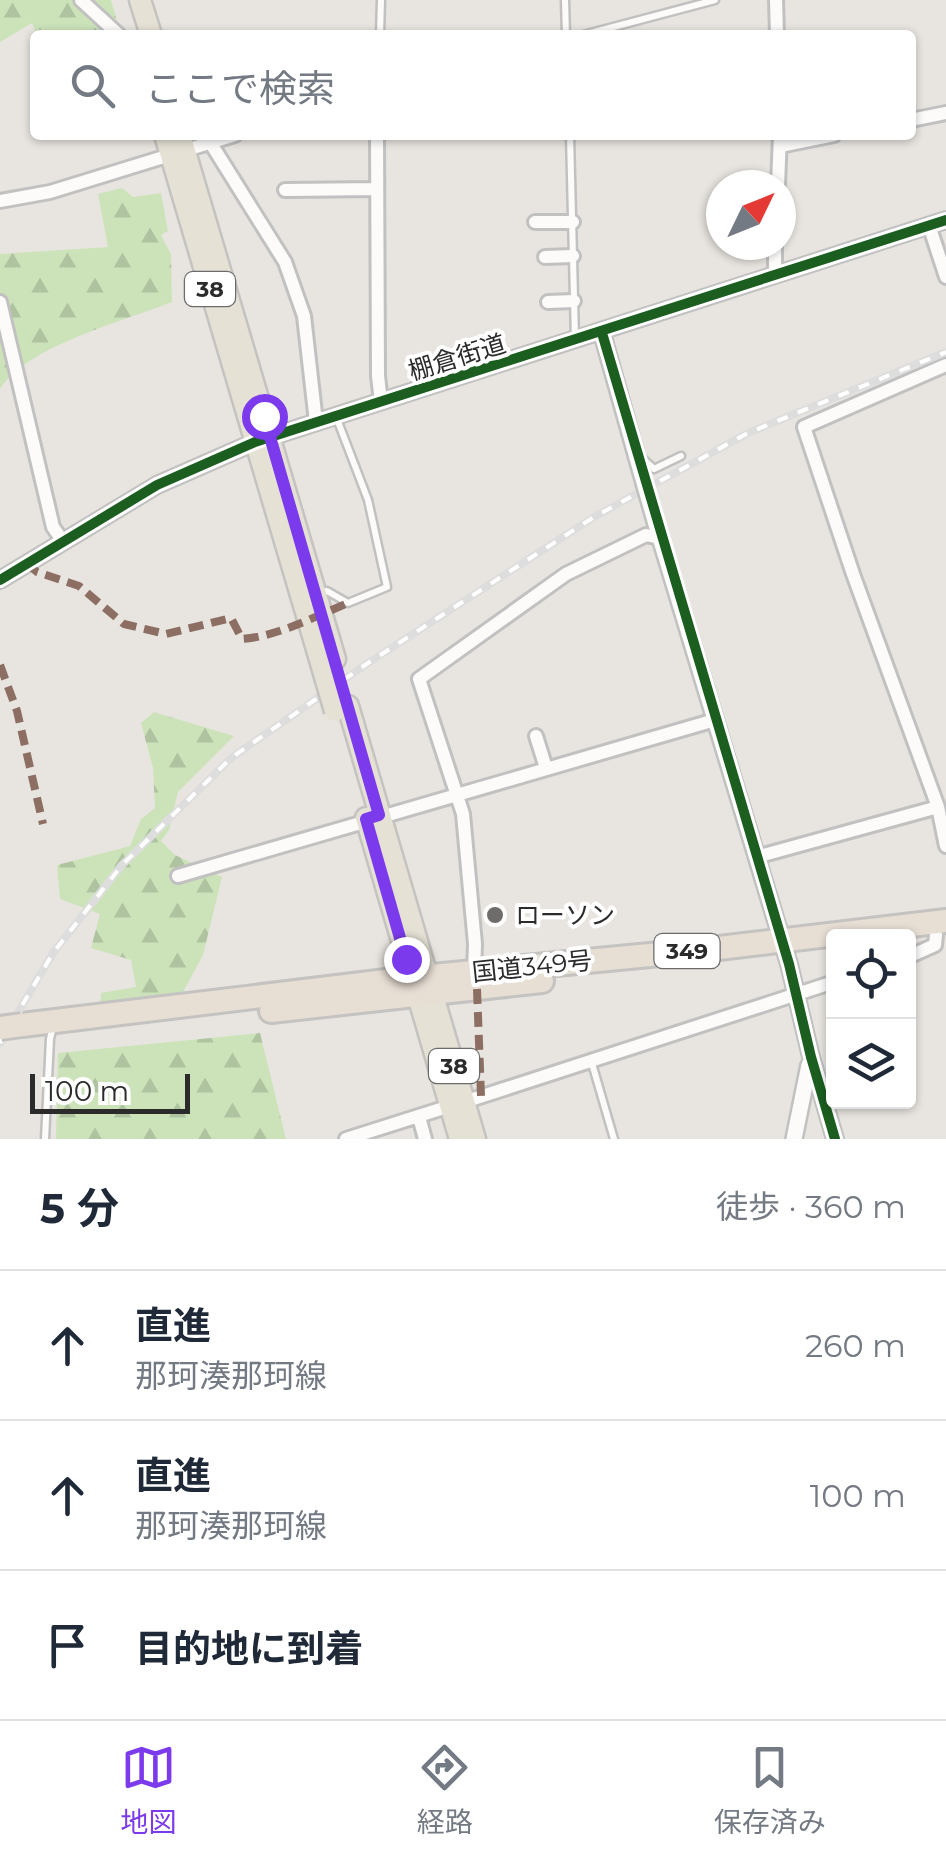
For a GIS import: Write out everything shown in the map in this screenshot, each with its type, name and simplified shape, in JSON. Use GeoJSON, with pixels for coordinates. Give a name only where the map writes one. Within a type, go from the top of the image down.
{"type":"FeatureCollection","features":[{"type":"Feature","properties":{"kind":"highway","name":"国道349号"},"geometry":{"type":"LineString","coordinates":[[10,1034],[943,930]]}},
{"type":"Feature","properties":{"kind":"highway"},"geometry":{"type":"LineString","coordinates":[[916,935],[943,930]]}},
{"type":"Feature","properties":{"kind":"highway","name":"国道349号"},"geometry":{"type":"LineString","coordinates":[[422,986],[474,972],[782,946],[826,946]]}},
{"type":"Feature","properties":{"kind":"main road"},"geometry":{"type":"LineString","coordinates":[[126,0],[135,30]]}},
{"type":"Feature","properties":{"kind":"main road"},"geometry":{"type":"LineString","coordinates":[[140,0],[149,30]]}},
{"type":"Feature","properties":{"kind":"main road","name":"38"},"geometry":{"type":"LineString","coordinates":[[179,147],[457,1104],[475,1139]]}},
{"type":"Feature","properties":{"kind":"main road","name":"38"},"geometry":{"type":"LineString","coordinates":[[262,440],[315,593],[328,661]]}},
{"type":"Feature","properties":{"kind":"main road","name":"38"},"geometry":{"type":"LineString","coordinates":[[457,1104],[460,1139]]}},
{"type":"Feature","properties":{"kind":"street"},"geometry":{"type":"LineString","coordinates":[[82,0],[115,30]]}},
{"type":"Feature","properties":{"kind":"street"},"geometry":{"type":"LineString","coordinates":[[776,0],[777,30]]}},
{"type":"Feature","properties":{"kind":"street"},"geometry":{"type":"LineString","coordinates":[[916,119],[946,113]]}},
{"type":"Feature","properties":{"kind":"street"},"geometry":{"type":"LineString","coordinates":[[0,202],[50,192],[179,147],[217,140]]}},
{"type":"Feature","properties":{"kind":"street"},"geometry":{"type":"LineString","coordinates":[[377,140],[381,402]]}},
{"type":"Feature","properties":{"kind":"street"},"geometry":{"type":"LineString","coordinates":[[779,170],[780,140]]}},
{"type":"Feature","properties":{"kind":"street"},"geometry":{"type":"LineString","coordinates":[[210,142],[285,262],[304,316],[316,422]]}},
{"type":"Feature","properties":{"kind":"street"},"geometry":{"type":"LineString","coordinates":[[285,190],[377,189]]}},
{"type":"Feature","properties":{"kind":"street","name":"棚倉街道"},"geometry":{"type":"LineString","coordinates":[[0,580],[156,485],[262,440],[946,220]]}},
{"type":"Feature","properties":{"kind":"street"},"geometry":{"type":"LineString","coordinates":[[535,222],[573,222]]}},
{"type":"Feature","properties":{"kind":"street"},"geometry":{"type":"LineString","coordinates":[[929,225],[946,277]]}},
{"type":"Feature","properties":{"kind":"street"},"geometry":{"type":"LineString","coordinates":[[545,257],[573,256]]}},
{"type":"Feature","properties":{"kind":"street"},"geometry":{"type":"LineString","coordinates":[[774,260],[774,274]]}},
{"type":"Feature","properties":{"kind":"street"},"geometry":{"type":"LineString","coordinates":[[548,302],[574,301]]}},
{"type":"Feature","properties":{"kind":"street"},"geometry":{"type":"LineString","coordinates":[[0,302],[53,527],[62,540]]}},
{"type":"Feature","properties":{"kind":"street"},"geometry":{"type":"LineString","coordinates":[[602,333],[835,1139]]}},
{"type":"Feature","properties":{"kind":"street"},"geometry":{"type":"LineString","coordinates":[[946,366],[804,426],[938,807],[946,846]]}},
{"type":"Feature","properties":{"kind":"street"},"geometry":{"type":"LineString","coordinates":[[474,972],[464,814],[419,680],[566,574],[646,535],[660,538]]}},
{"type":"Feature","properties":{"kind":"street"},"geometry":{"type":"LineString","coordinates":[[178,876],[715,720]]}},
{"type":"Feature","properties":{"kind":"street"},"geometry":{"type":"LineString","coordinates":[[536,736],[546,768]]}},
{"type":"Feature","properties":{"kind":"street"},"geometry":{"type":"LineString","coordinates":[[756,857],[938,807]]}},
{"type":"Feature","properties":{"kind":"street"},"geometry":{"type":"LineString","coordinates":[[916,954],[936,945],[943,930]]}},
{"type":"Feature","properties":{"kind":"street"},"geometry":{"type":"LineString","coordinates":[[346,1139],[826,985]]}},
{"type":"Feature","properties":{"kind":"street"},"geometry":{"type":"LineString","coordinates":[[794,1139],[810,1057]]}},
{"type":"Feature","properties":{"kind":"street"},"geometry":{"type":"LineString","coordinates":[[419,1117],[425,1139]]}},
{"type":"Feature","properties":{"kind":"lane"},"geometry":{"type":"LineString","coordinates":[[380,30],[381,0]]}},
{"type":"Feature","properties":{"kind":"lane"},"geometry":{"type":"LineString","coordinates":[[565,0],[566,30]]}},
{"type":"Feature","properties":{"kind":"lane"},"geometry":{"type":"LineString","coordinates":[[602,30],[714,0]]}},
{"type":"Feature","properties":{"kind":"lane"},"geometry":{"type":"LineString","coordinates":[[570,140],[575,341]]}},
{"type":"Feature","properties":{"kind":"lane"},"geometry":{"type":"LineString","coordinates":[[315,593],[327,590],[348,603],[387,587],[368,500],[336,416]]}},
{"type":"Feature","properties":{"kind":"lane"},"geometry":{"type":"LineString","coordinates":[[635,453],[654,469],[681,456]]}},
{"type":"Feature","properties":{"kind":"lane"},"geometry":{"type":"LineString","coordinates":[[45,1139],[53,1027]]}},
{"type":"Feature","properties":{"kind":"lane"},"geometry":{"type":"LineString","coordinates":[[590,1060],[614,1139]]}},
{"type":"Feature","properties":{"kind":"green space"},"geometry":{"type":"Polygon","coordinates":[[[0,0],[111,0],[120,30],[35,30],[32,23],[0,42],[0,0]]]}},
{"type":"Feature","properties":{"kind":"green space"},"geometry":{"type":"Polygon","coordinates":[[[122,188],[133,197],[161,193],[168,231],[161,235],[171,254],[172,302],[54,348],[13,374],[0,389],[0,254],[108,247],[98,194],[122,188]]]}},
{"type":"Feature","properties":{"kind":"green space"},"geometry":{"type":"Polygon","coordinates":[[[154,712],[234,736],[178,792],[169,830],[161,841],[175,855],[222,877],[203,955],[183,992],[100,1011],[101,993],[136,987],[131,960],[91,948],[100,914],[60,899],[57,865],[130,846],[141,819],[155,808],[153,768],[141,723],[154,712]]]}},
{"type":"Feature","properties":{"kind":"green space"},"geometry":{"type":"Polygon","coordinates":[[[260,1033],[286,1139],[56,1139],[58,1053],[260,1033]]]}},
{"type":"Feature","properties":{"kind":"railway"},"geometry":{"type":"LineString","coordinates":[[0,1043],[53,953],[122,865],[231,758],[368,663],[594,517],[748,433],[946,352]]}},
{"type":"Feature","properties":{"kind":"marked path"},"geometry":{"type":"LineString","coordinates":[[26,563],[37,572],[79,586],[124,624],[166,634],[231,618],[242,639],[255,637],[348,603]]}},
{"type":"Feature","properties":{"kind":"marked path"},"geometry":{"type":"LineString","coordinates":[[0,665],[17,711],[43,824]]}},
{"type":"Feature","properties":{"kind":"marked path"},"geometry":{"type":"LineString","coordinates":[[477,989],[481,1096]]}},
{"type":"Feature","properties":{"kind":"cycle path"},"geometry":{"type":"LineString","coordinates":[[0,580],[157,485],[255,442],[946,220]]}},
{"type":"Feature","properties":{"kind":"cycle path"},"geometry":{"type":"LineString","coordinates":[[602,333],[789,964],[835,1139]]}},
{"type":"Feature","properties":{"kind":"place","name":"ローソン"},"geometry":{"type":"Point","coordinates":[495,915]}},
{"type":"Feature","properties":{"kind":"route"},"geometry":{"type":"LineString","coordinates":[[264,416],[379,815],[366,819],[406,959]]}}]}
